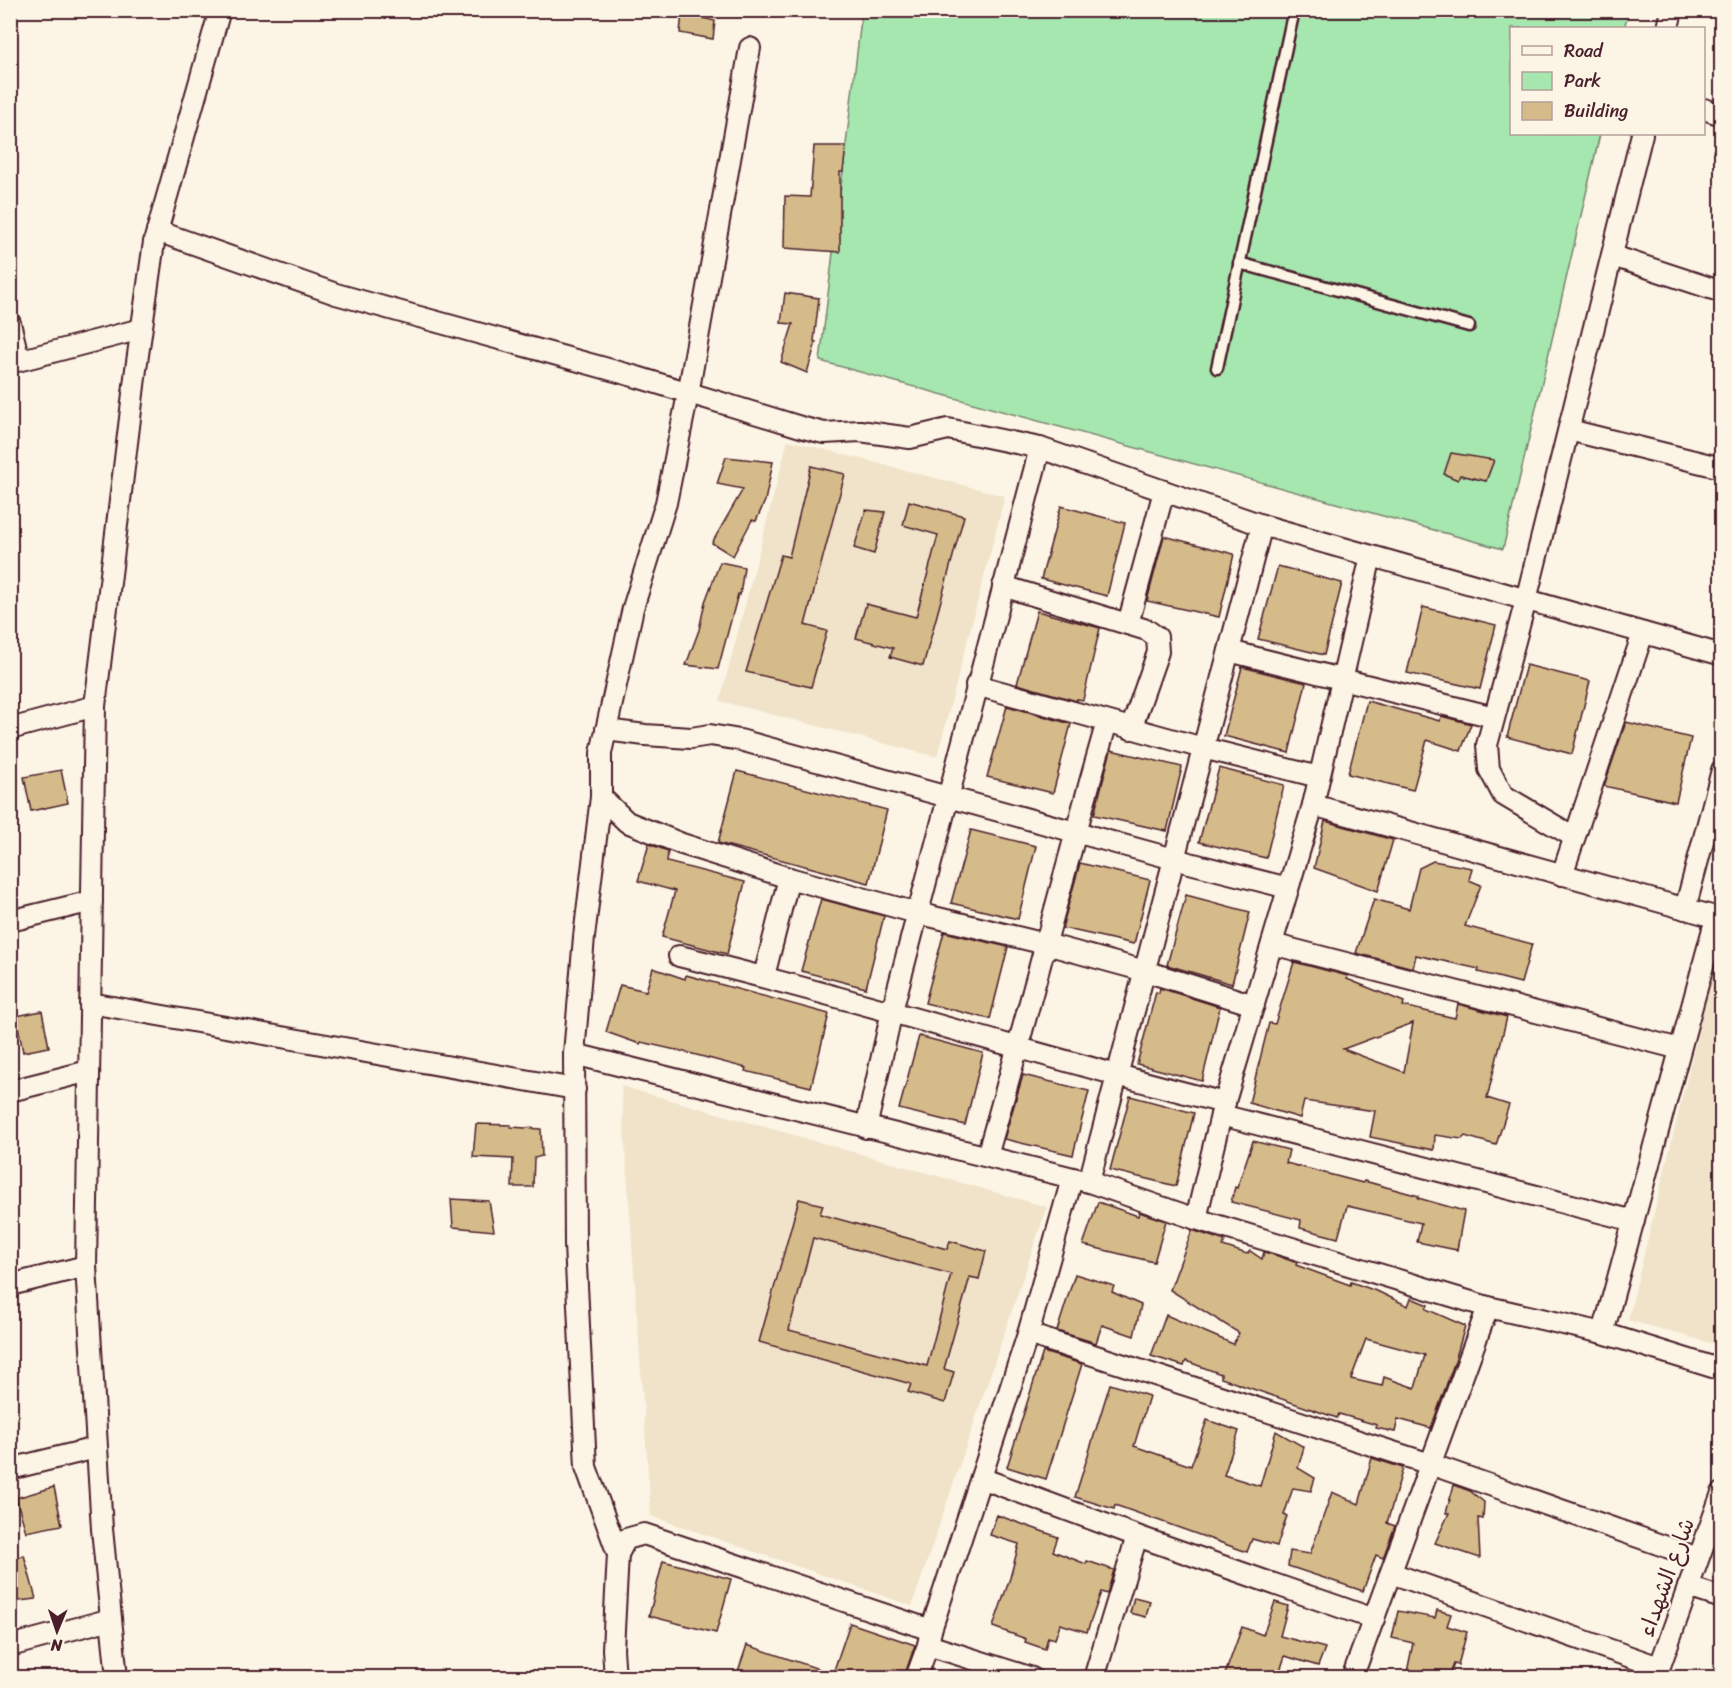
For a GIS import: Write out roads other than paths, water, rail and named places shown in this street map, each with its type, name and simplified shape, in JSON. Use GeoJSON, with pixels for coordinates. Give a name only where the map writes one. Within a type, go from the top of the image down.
{"type":"FeatureCollection","features":[{"type":"Feature","properties":{"kind":"street"},"geometry":{"type":"LineString","coordinates":[[117,1677],[96,1448],[86,1266],[95,706],[141,329],[157,231],[220,10]]}},
{"type":"Feature","properties":{"kind":"street"},"geometry":{"type":"LineString","coordinates":[[1668,27],[1672,10]]}},
{"type":"Feature","properties":{"kind":"street"},"geometry":{"type":"LineString","coordinates":[[615,1677],[613,1649],[618,1554],[586,1467],[575,1245],[574,1054],[584,937],[601,797],[601,753],[633,608],[666,503],[688,394],[750,48]]}},
{"type":"Feature","properties":{"kind":"street"},"geometry":{"type":"LineString","coordinates":[[1705,110],[1722,115]]}},
{"type":"Feature","properties":{"kind":"street"},"geometry":{"type":"LineString","coordinates":[[1574,837],[1503,795],[1488,769],[1486,745],[1526,600],[1642,135]]}},
{"type":"Feature","properties":{"kind":"street"},"geometry":{"type":"LineString","coordinates":[[157,231],[336,294],[637,377],[824,433],[860,431],[910,438],[948,429],[1040,448],[1262,525],[1722,655]]}},
{"type":"Feature","properties":{"kind":"street"},"geometry":{"type":"LineString","coordinates":[[1613,256],[1722,292]]}},
{"type":"Feature","properties":{"kind":"street"},"geometry":{"type":"LineString","coordinates":[[10,323],[15,362],[141,329]]}},
{"type":"Feature","properties":{"kind":"street"},"geometry":{"type":"LineString","coordinates":[[1569,430],[1722,468]]}},
{"type":"Feature","properties":{"kind":"street"},"geometry":{"type":"LineString","coordinates":[[866,1128],[917,913],[1040,448]]}},
{"type":"Feature","properties":{"kind":"street"},"geometry":{"type":"LineString","coordinates":[[1128,624],[1164,491]]}},
{"type":"Feature","properties":{"kind":"street"},"geometry":{"type":"LineString","coordinates":[[916,1677],[1028,1334],[1118,1077],[1262,525]]}},
{"type":"Feature","properties":{"kind":"street"},"geometry":{"type":"LineString","coordinates":[[1196,1219],[1223,1109],[1313,805],[1371,556]]}},
{"type":"Feature","properties":{"kind":"street"},"geometry":{"type":"LineString","coordinates":[[1003,586],[1147,630],[1157,638],[1158,652],[1131,729]]}},
{"type":"Feature","properties":{"kind":"street"},"geometry":{"type":"LineString","coordinates":[[1562,875],[1643,633]]}},
{"type":"Feature","properties":{"kind":"street"},"geometry":{"type":"LineString","coordinates":[[1229,651],[1494,717]]}},
{"type":"Feature","properties":{"kind":"street"},"geometry":{"type":"LineString","coordinates":[[976,685],[1131,729],[1319,777]]}},
{"type":"Feature","properties":{"kind":"street"},"geometry":{"type":"LineString","coordinates":[[10,729],[95,706]]}},
{"type":"Feature","properties":{"kind":"street"},"geometry":{"type":"LineString","coordinates":[[987,1156],[1107,722]]}},
{"type":"Feature","properties":{"kind":"street"},"geometry":{"type":"LineString","coordinates":[[606,730],[691,738],[710,735],[740,740],[1288,888]]}},
{"type":"Feature","properties":{"kind":"street"},"geometry":{"type":"LineString","coordinates":[[1685,909],[1722,770]]}},
{"type":"Feature","properties":{"kind":"street"},"geometry":{"type":"LineString","coordinates":[[601,797],[627,822],[653,833],[789,878],[1145,971],[1254,1005]]}},
{"type":"Feature","properties":{"kind":"street"},"geometry":{"type":"LineString","coordinates":[[1313,805],[1719,919],[1680,1049],[1603,1333]]}},
{"type":"Feature","properties":{"kind":"street"},"geometry":{"type":"LineString","coordinates":[[764,976],[789,878]]}},
{"type":"Feature","properties":{"kind":"street"},"geometry":{"type":"LineString","coordinates":[[10,921],[92,901]]}},
{"type":"Feature","properties":{"kind":"street"},"geometry":{"type":"LineString","coordinates":[[1272,944],[1680,1049]]}},
{"type":"Feature","properties":{"kind":"street"},"geometry":{"type":"LineString","coordinates":[[680,956],[892,1011],[1223,1109],[1634,1221]]}},
{"type":"Feature","properties":{"kind":"street"},"geometry":{"type":"LineString","coordinates":[[90,1003],[574,1089]]}},
{"type":"Feature","properties":{"kind":"street"},"geometry":{"type":"LineString","coordinates":[[574,1054],[1081,1181],[1196,1219],[1488,1307],[1603,1333],[1722,1370]]}},
{"type":"Feature","properties":{"kind":"street"},"geometry":{"type":"LineString","coordinates":[[10,1091],[89,1071]]}},
{"type":"Feature","properties":{"kind":"street"},"geometry":{"type":"LineString","coordinates":[[10,1285],[86,1266]]}},
{"type":"Feature","properties":{"kind":"street"},"geometry":{"type":"LineString","coordinates":[[1352,1677],[1488,1307]]}},
{"type":"Feature","properties":{"kind":"street"},"geometry":{"type":"LineString","coordinates":[[1028,1334],[1430,1464],[1698,1558]]}},
{"type":"Feature","properties":{"kind":"street"},"geometry":{"type":"LineString","coordinates":[[10,1469],[96,1448]]}},
{"type":"Feature","properties":{"kind":"street"},"geometry":{"type":"LineString","coordinates":[[981,1478],[1137,1536],[1374,1619]]}},
{"type":"Feature","properties":{"kind":"street","name":"شارع الشهداء"},"geometry":{"type":"LineString","coordinates":[[1657,1672],[1722,1494]]}},
{"type":"Feature","properties":{"kind":"street"},"geometry":{"type":"LineString","coordinates":[[618,1554],[626,1539],[645,1534],[1032,1677]]}},
{"type":"Feature","properties":{"kind":"street"},"geometry":{"type":"LineString","coordinates":[[1094,1677],[1137,1536]]}},
{"type":"Feature","properties":{"kind":"street"},"geometry":{"type":"LineString","coordinates":[[1391,1573],[1657,1672]]}},
{"type":"Feature","properties":{"kind":"street"},"geometry":{"type":"LineString","coordinates":[[1688,1587],[1722,1598]]}},
{"type":"Feature","properties":{"kind":"street"},"geometry":{"type":"LineString","coordinates":[[10,1646],[111,1619]]}},
{"type":"Feature","properties":{"kind":"lane"},"geometry":{"type":"LineString","coordinates":[[1217,368],[1294,10]]}},
{"type":"Feature","properties":{"kind":"lane"},"geometry":{"type":"LineString","coordinates":[[1239,263],[1468,326]]}}]}
